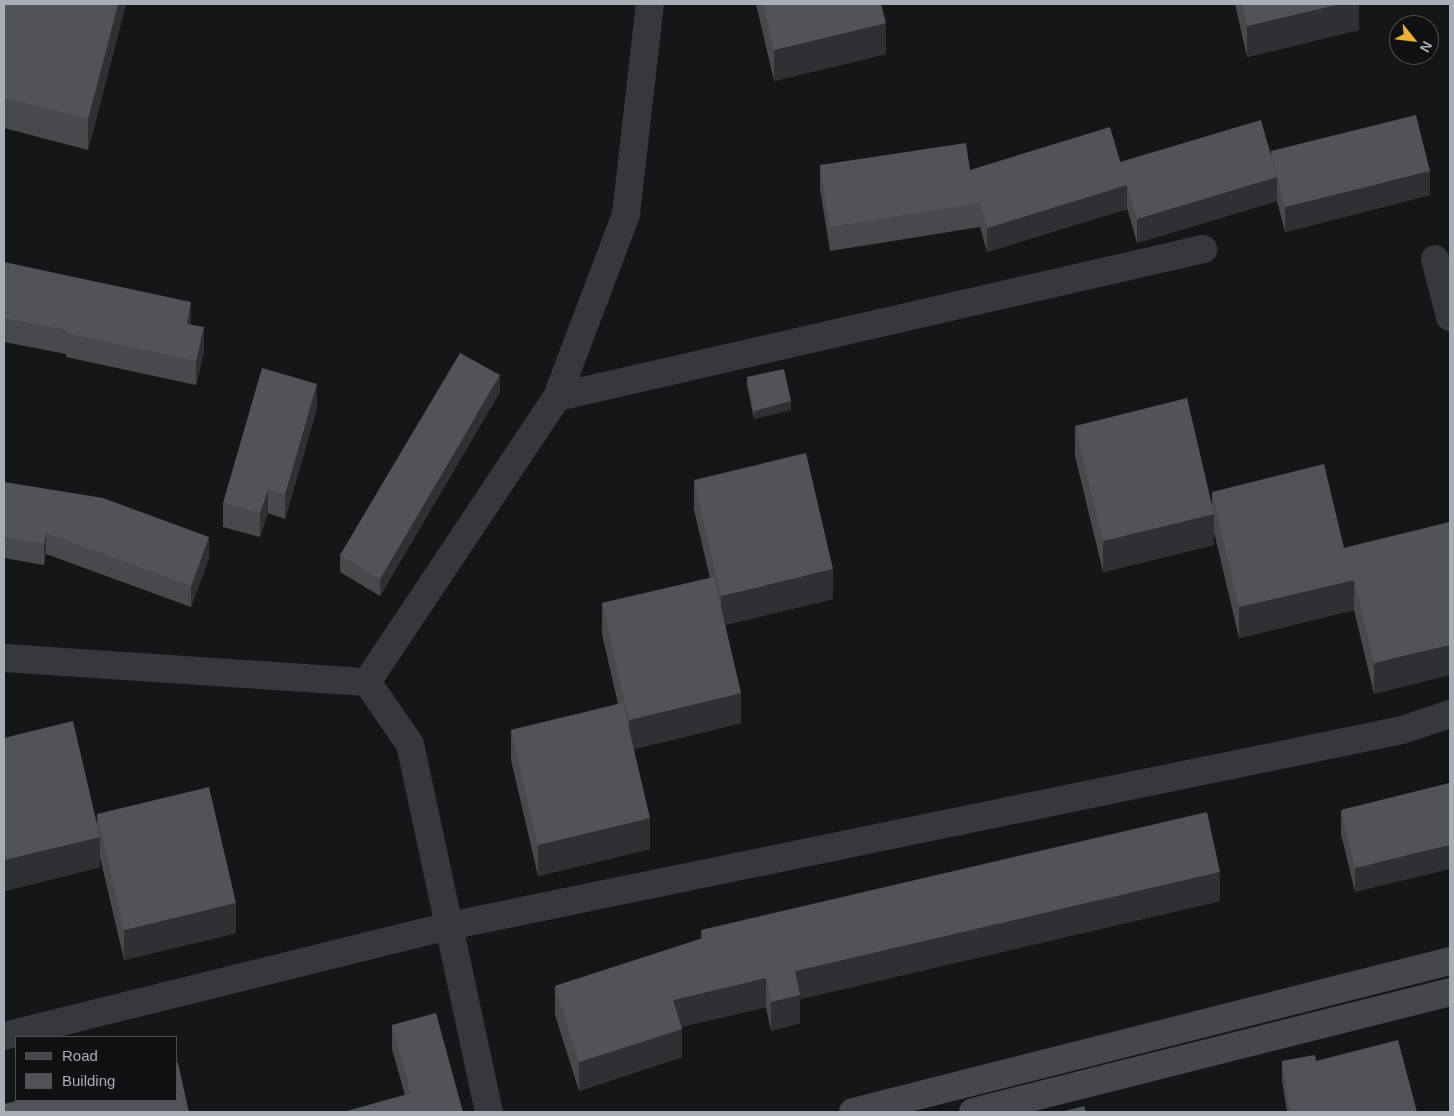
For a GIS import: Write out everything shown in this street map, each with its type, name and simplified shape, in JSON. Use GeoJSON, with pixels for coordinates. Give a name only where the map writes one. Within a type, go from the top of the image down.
{"type":"FeatureCollection","features":[{"type":"Feature","properties":{"kind":"street"},"geometry":{"type":"LineString","coordinates":[[367,682],[557,396],[626,214],[650,4]]}},
{"type":"Feature","properties":{"kind":"street"},"geometry":{"type":"LineString","coordinates":[[557,396],[1203,249]]}},
{"type":"Feature","properties":{"kind":"street"},"geometry":{"type":"LineString","coordinates":[[1435,259],[1450,317]]}},
{"type":"Feature","properties":{"kind":"street"},"geometry":{"type":"LineString","coordinates":[[4,658],[367,682]]}},
{"type":"Feature","properties":{"kind":"street"},"geometry":{"type":"LineString","coordinates":[[367,682],[410,744],[489,1112]]}},
{"type":"Feature","properties":{"kind":"street"},"geometry":{"type":"LineString","coordinates":[[4,1036],[449,926],[1402,730],[1450,714]]}},
{"type":"Feature","properties":{"kind":"street"},"geometry":{"type":"LineString","coordinates":[[853,1112],[1450,961]]}},
{"type":"Feature","properties":{"kind":"street"},"geometry":{"type":"LineString","coordinates":[[973,1112],[1450,992]]}},
{"type":"Feature","properties":{"kind":"building"},"geometry":{"type":"Polygon","coordinates":[[[4,4],[118,4],[88,119],[4,98],[4,4]]]}},
{"type":"Feature","properties":{"kind":"building"},"geometry":{"type":"Polygon","coordinates":[[[763,4],[881,4],[886,23],[774,50],[763,4]]]}},
{"type":"Feature","properties":{"kind":"building"},"geometry":{"type":"Polygon","coordinates":[[[1242,4],[1340,4],[1247,26],[1242,4]]]}},
{"type":"Feature","properties":{"kind":"building"},"geometry":{"type":"Polygon","coordinates":[[[1416,115],[1430,171],[1285,207],[1271,151],[1416,115]]]}},
{"type":"Feature","properties":{"kind":"building"},"geometry":{"type":"Polygon","coordinates":[[[1261,120],[1277,177],[1137,219],[1120,162],[1261,120]]]}},
{"type":"Feature","properties":{"kind":"building"},"geometry":{"type":"Polygon","coordinates":[[[1110,127],[1127,185],[987,228],[980,203],[830,227],[820,165],[966,143],[970,170],[1110,127]]]}},
{"type":"Feature","properties":{"kind":"building"},"geometry":{"type":"Polygon","coordinates":[[[4,262],[191,302],[187,324],[204,327],[196,361],[66,333],[67,330],[4,318],[4,262]]]}},
{"type":"Feature","properties":{"kind":"building"},"geometry":{"type":"Polygon","coordinates":[[[460,353],[500,375],[380,579],[340,555],[460,353]]]}},
{"type":"Feature","properties":{"kind":"building"},"geometry":{"type":"Polygon","coordinates":[[[262,368],[317,384],[285,494],[268,489],[260,513],[223,503],[262,368]]]}},
{"type":"Feature","properties":{"kind":"building"},"geometry":{"type":"Polygon","coordinates":[[[784,369],[791,401],[754,411],[747,377],[784,369]]]}},
{"type":"Feature","properties":{"kind":"building"},"geometry":{"type":"Polygon","coordinates":[[[1187,398],[1214,514],[1103,541],[1075,426],[1187,398]]]}},
{"type":"Feature","properties":{"kind":"building"},"geometry":{"type":"Polygon","coordinates":[[[806,453],[833,569],[721,596],[694,480],[806,453]]]}},
{"type":"Feature","properties":{"kind":"building"},"geometry":{"type":"Polygon","coordinates":[[[1324,464],[1344,548],[1450,522],[1450,645],[1374,663],[1354,580],[1239,607],[1212,492],[1324,464]]]}},
{"type":"Feature","properties":{"kind":"building"},"geometry":{"type":"Polygon","coordinates":[[[4,482],[103,498],[209,537],[191,586],[46,533],[44,544],[4,537],[4,482]]]}},
{"type":"Feature","properties":{"kind":"building"},"geometry":{"type":"Polygon","coordinates":[[[714,577],[741,693],[629,720],[602,603],[714,577]]]}},
{"type":"Feature","properties":{"kind":"building"},"geometry":{"type":"Polygon","coordinates":[[[623,703],[650,818],[538,845],[511,730],[623,703]]]}},
{"type":"Feature","properties":{"kind":"building"},"geometry":{"type":"Polygon","coordinates":[[[73,721],[100,837],[4,860],[4,738],[73,721]]]}},
{"type":"Feature","properties":{"kind":"building"},"geometry":{"type":"Polygon","coordinates":[[[1450,783],[1450,845],[1355,868],[1341,810],[1450,783]]]}},
{"type":"Feature","properties":{"kind":"building"},"geometry":{"type":"Polygon","coordinates":[[[209,787],[236,903],[124,930],[97,814],[209,787]]]}},
{"type":"Feature","properties":{"kind":"building"},"geometry":{"type":"Polygon","coordinates":[[[1207,812],[1220,872],[795,971],[800,995],[771,1002],[766,978],[673,1000],[682,1029],[579,1062],[555,986],[703,938],[701,930],[1207,812]]]}},
{"type":"Feature","properties":{"kind":"building"},"geometry":{"type":"Polygon","coordinates":[[[436,1013],[463,1112],[343,1112],[411,1093],[392,1025],[436,1013]]]}},
{"type":"Feature","properties":{"kind":"building"},"geometry":{"type":"Polygon","coordinates":[[[1398,1040],[1417,1112],[1290,1112],[1282,1061],[1315,1055],[1316,1061],[1398,1040]]]}},
{"type":"Feature","properties":{"kind":"building"},"geometry":{"type":"Polygon","coordinates":[[[178,1063],[189,1112],[4,1112],[4,1104],[16,1101],[178,1101],[178,1063]]]}},
{"type":"Feature","properties":{"kind":"building"},"geometry":{"type":"Polygon","coordinates":[[[1084,1106],[1086,1112],[1061,1112],[1084,1106]]]}}]}
